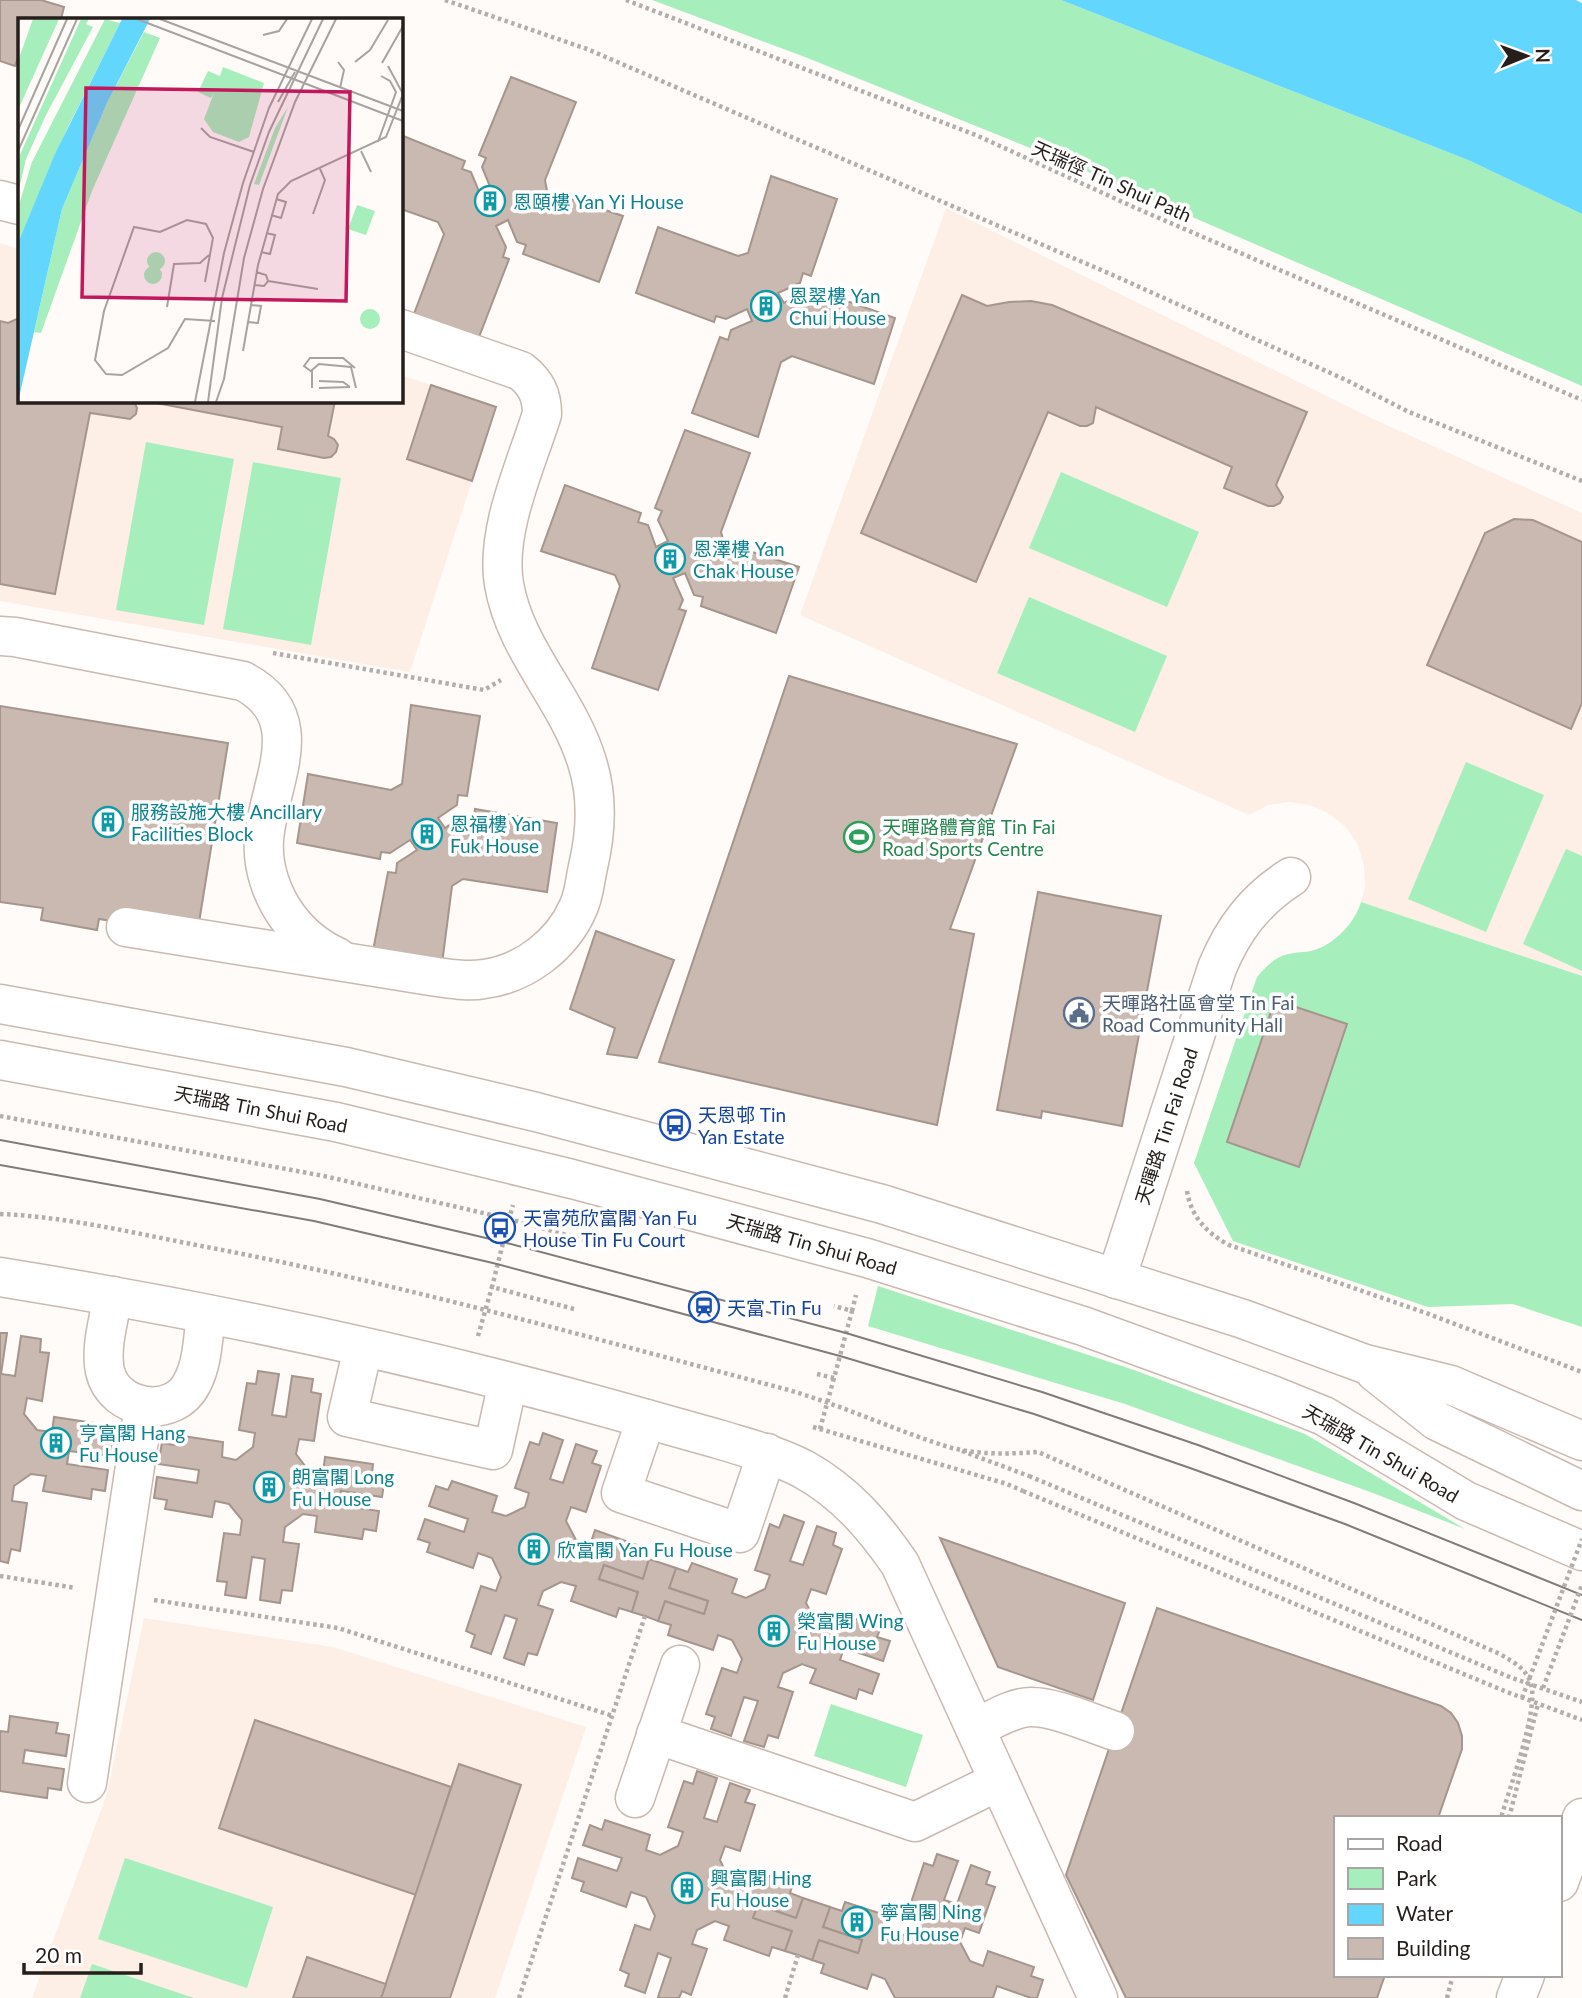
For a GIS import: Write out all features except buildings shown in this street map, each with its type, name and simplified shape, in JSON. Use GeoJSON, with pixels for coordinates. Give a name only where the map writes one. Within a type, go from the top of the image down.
{"type":"FeatureCollection","features":[{"type":"Feature","properties":{"kind":"main road"},"geometry":{"type":"LineString","coordinates":[[0,200],[18,205]]}},
{"type":"Feature","properties":{"kind":"main road"},"geometry":{"type":"LineString","coordinates":[[126,928],[461,980],[485,979],[520,968],[550,948],[579,908],[593,849],[593,784],[578,739],[534,660],[509,607],[503,582],[505,533],[542,414],[539,391],[521,371],[402,329]]}},
{"type":"Feature","properties":{"kind":"main road"},"geometry":{"type":"LineString","coordinates":[[0,636],[243,681],[268,697],[282,726],[283,742],[264,840],[265,864],[271,887],[281,908],[295,927],[313,943],[333,955],[355,963]]}},
{"type":"Feature","properties":{"kind":"main road","name":"天暉路 Tin Fai Road"},"geometry":{"type":"LineString","coordinates":[[1116,1279],[1226,945],[1253,906],[1291,877]]}},
{"type":"Feature","properties":{"kind":"main road"},"geometry":{"type":"LineString","coordinates":[[0,1004],[346,1067],[522,1108],[882,1204],[1242,1319],[1365,1364],[1451,1385],[1582,1441]]}},
{"type":"Feature","properties":{"kind":"main road","name":"天瑞路 Tin Shui Road"},"geometry":{"type":"LineString","coordinates":[[0,1060],[336,1122],[572,1179],[867,1258],[1083,1326],[1285,1400],[1324,1416],[1466,1501],[1582,1551]]}},
{"type":"Feature","properties":{"kind":"main road"},"geometry":{"type":"LineString","coordinates":[[0,1277],[206,1314],[508,1382],[767,1453],[805,1470],[834,1489],[860,1512],[900,1564],[1098,1998]]}},
{"type":"Feature","properties":{"kind":"main road"},"geometry":{"type":"LineString","coordinates":[[113,1296],[104,1353],[105,1372],[113,1389],[127,1401],[144,1407],[163,1406],[179,1399],[192,1385],[198,1367],[206,1314]]}},
{"type":"Feature","properties":{"kind":"main road"},"geometry":{"type":"LineString","coordinates":[[363,1348],[347,1417],[493,1450],[508,1382]]}},
{"type":"Feature","properties":{"kind":"main road"},"geometry":{"type":"LineString","coordinates":[[1365,1364],[1437,1421],[1582,1491]]}},
{"type":"Feature","properties":{"kind":"main road"},"geometry":{"type":"LineString","coordinates":[[87,1783],[144,1407]]}},
{"type":"Feature","properties":{"kind":"main road"},"geometry":{"type":"LineString","coordinates":[[646,1419],[621,1493],[740,1533],[767,1453]]}},
{"type":"Feature","properties":{"kind":"main road"},"geometry":{"type":"LineString","coordinates":[[635,1798],[680,1665]]}},
{"type":"Feature","properties":{"kind":"main road"},"geometry":{"type":"LineString","coordinates":[[975,1728],[1029,1707],[1047,1709],[1115,1731]]}},
{"type":"Feature","properties":{"kind":"main road"},"geometry":{"type":"LineString","coordinates":[[656,1734],[915,1822],[999,1781]]}},
{"type":"Feature","properties":{"kind":"main road"},"geometry":{"type":"LineString","coordinates":[[1561,1876],[1582,1818]]}},
{"type":"Feature","properties":{"kind":"main road"},"geometry":{"type":"LineString","coordinates":[[1516,1998],[1524,1977]]}},
{"type":"Feature","properties":{"kind":"path"},"geometry":{"type":"LineString","coordinates":[[445,0],[587,49],[1115,276],[1346,380],[1409,412],[1582,481]]}},
{"type":"Feature","properties":{"kind":"path","name":"天瑞徑 Tin Shui Path"},"geometry":{"type":"LineString","coordinates":[[626,0],[978,136],[1138,209],[1582,400]]}},
{"type":"Feature","properties":{"kind":"path"},"geometry":{"type":"LineString","coordinates":[[271,653],[484,690],[534,660]]}},
{"type":"Feature","properties":{"kind":"path"},"geometry":{"type":"LineString","coordinates":[[0,1116],[324,1176],[509,1219],[592,1242]]}},
{"type":"Feature","properties":{"kind":"path"},"geometry":{"type":"LineString","coordinates":[[1185,1181],[1195,1216],[1204,1228],[1229,1245],[1426,1313],[1582,1372]]}},
{"type":"Feature","properties":{"kind":"path"},"geometry":{"type":"LineString","coordinates":[[0,1214],[29,1215],[274,1260],[486,1309],[828,1402],[1029,1476],[1527,1683],[1582,1703]]}},
{"type":"Feature","properties":{"kind":"path"},"geometry":{"type":"LineString","coordinates":[[478,1338],[509,1219]]}},
{"type":"Feature","properties":{"kind":"path"},"geometry":{"type":"LineString","coordinates":[[492,1287],[574,1309]]}},
{"type":"Feature","properties":{"kind":"path"},"geometry":{"type":"LineString","coordinates":[[820,1429],[852,1311],[834,1306]]}},
{"type":"Feature","properties":{"kind":"path"},"geometry":{"type":"LineString","coordinates":[[817,1374],[834,1378]]}},
{"type":"Feature","properties":{"kind":"path"},"geometry":{"type":"LineString","coordinates":[[954,1448],[1005,1455],[1038,1452],[1519,1665],[1530,1681],[1533,1696],[1530,1716],[1502,1816]]}},
{"type":"Feature","properties":{"kind":"path"},"geometry":{"type":"LineString","coordinates":[[1023,1491],[1522,1698],[1582,1720]]}},
{"type":"Feature","properties":{"kind":"path"},"geometry":{"type":"LineString","coordinates":[[1522,1698],[1582,1539]]}},
{"type":"Feature","properties":{"kind":"path"},"geometry":{"type":"LineString","coordinates":[[0,1576],[338,1628],[613,1716]]}},
{"type":"Feature","properties":{"kind":"path"},"geometry":{"type":"LineString","coordinates":[[1543,1688],[1582,1584]]}},
{"type":"Feature","properties":{"kind":"path"},"geometry":{"type":"LineString","coordinates":[[520,1998],[645,1616]]}},
{"type":"Feature","properties":{"kind":"path"},"geometry":{"type":"LineString","coordinates":[[1509,1816],[1538,1704]]}},
{"type":"Feature","properties":{"kind":"path"},"geometry":{"type":"LineString","coordinates":[[785,1998],[798,1955]]}},
{"type":"Feature","properties":{"kind":"path"},"geometry":{"type":"LineString","coordinates":[[1447,1998],[1452,1977]]}},
{"type":"Feature","properties":{"kind":"shaded area"},"geometry":{"type":"Polygon","coordinates":[[[946,208],[1371,418],[1582,513],[1582,976],[1361,902],[1365,887],[1364,866],[1358,845],[1346,827],[1328,813],[1310,805],[1289,802],[1268,805],[1249,815],[800,615],[946,208]]]}},
{"type":"Feature","properties":{"kind":"shaded area"},"geometry":{"type":"Polygon","coordinates":[[[0,243],[18,249],[18,402],[402,402],[402,375],[496,407],[410,672],[0,601],[0,243]]]}},
{"type":"Feature","properties":{"kind":"shaded area"},"geometry":{"type":"Polygon","coordinates":[[[144,1618],[333,1647],[586,1727],[495,1998],[32,1998],[107,1794],[144,1618]]]}},
{"type":"Feature","properties":{"kind":"green space"},"geometry":{"type":"Polygon","coordinates":[[[652,0],[1061,0],[1468,160],[1582,214],[1582,386],[1070,164],[805,57],[652,0]]]}},
{"type":"Feature","properties":{"kind":"green space"},"geometry":{"type":"Polygon","coordinates":[[[146,442],[234,459],[204,625],[116,610],[146,442]]]}},
{"type":"Feature","properties":{"kind":"green space"},"geometry":{"type":"Polygon","coordinates":[[[253,462],[341,478],[311,645],[223,629],[253,462]]]}},
{"type":"Feature","properties":{"kind":"green space"},"geometry":{"type":"Polygon","coordinates":[[[1061,472],[1199,532],[1167,607],[1029,548],[1061,472]]]}},
{"type":"Feature","properties":{"kind":"green space"},"geometry":{"type":"Polygon","coordinates":[[[1029,597],[1167,656],[1135,732],[997,673],[1029,597]]]}},
{"type":"Feature","properties":{"kind":"green space"},"geometry":{"type":"Polygon","coordinates":[[[1466,762],[1544,795],[1486,932],[1408,899],[1466,762]]]}},
{"type":"Feature","properties":{"kind":"green space"},"geometry":{"type":"Polygon","coordinates":[[[1566,849],[1582,856],[1582,971],[1523,944],[1566,849]]]}},
{"type":"Feature","properties":{"kind":"green space"},"geometry":{"type":"Polygon","coordinates":[[[1361,902],[1582,976],[1582,1327],[1513,1304],[1428,1307],[1233,1241],[1194,1163],[1257,977],[1269,964],[1282,956],[1311,951],[1335,939],[1354,918],[1361,902]]]}},
{"type":"Feature","properties":{"kind":"green space"},"geometry":{"type":"Polygon","coordinates":[[[878,1286],[1134,1370],[1305,1434],[1465,1529],[1125,1404],[868,1326],[878,1286]]]}},
{"type":"Feature","properties":{"kind":"green space"},"geometry":{"type":"Polygon","coordinates":[[[831,1704],[923,1735],[906,1787],[814,1756],[831,1704]]]}},
{"type":"Feature","properties":{"kind":"green space"},"geometry":{"type":"Polygon","coordinates":[[[125,1858],[273,1907],[247,1988],[98,1939],[125,1858]]]}},
{"type":"Feature","properties":{"kind":"green space"},"geometry":{"type":"Polygon","coordinates":[[[92,1964],[194,1998],[80,1998],[92,1964]]]}},
{"type":"Feature","properties":{"kind":"water"},"geometry":{"type":"Polygon","coordinates":[[[1061,0],[1576,0],[1582,3],[1582,214],[1468,160],[1061,0]]]}},
{"type":"Feature","properties":{"kind":"tram line"},"geometry":{"type":"LineString","coordinates":[[0,1140],[320,1199],[503,1242],[846,1333],[1042,1392],[1198,1445],[1354,1503],[1582,1595]]}},
{"type":"Feature","properties":{"kind":"tram line"},"geometry":{"type":"LineString","coordinates":[[0,1165],[314,1221],[497,1264],[840,1356],[1034,1414],[1190,1468],[1345,1524],[1582,1620]]}},
{"type":"Feature","properties":{"kind":"place","name":"恩頤樓 Yan Yi House"},"geometry":{"type":"Point","coordinates":[490,201]}},
{"type":"Feature","properties":{"kind":"place","name":"恩翠樓 Yan Chui House"},"geometry":{"type":"Point","coordinates":[766,306]}},
{"type":"Feature","properties":{"kind":"place","name":"恩澤樓 Yan Chak House"},"geometry":{"type":"Point","coordinates":[670,559]}},
{"type":"Feature","properties":{"kind":"place","name":"服務設施大樓 Ancillary Facilities Block"},"geometry":{"type":"Point","coordinates":[108,822]}},
{"type":"Feature","properties":{"kind":"place","name":"恩福樓 Yan Fuk House"},"geometry":{"type":"Point","coordinates":[427,834]}},
{"type":"Feature","properties":{"kind":"place","name":"天暉路體育館 Tin Fai Road Sports Centre"},"geometry":{"type":"Point","coordinates":[859,837]}},
{"type":"Feature","properties":{"kind":"place","name":"天暉路社區會堂 Tin Fai Road Community Hall"},"geometry":{"type":"Point","coordinates":[1079,1013]}},
{"type":"Feature","properties":{"kind":"place","name":"天恩邨 Tin Yan Estate"},"geometry":{"type":"Point","coordinates":[675,1125]}},
{"type":"Feature","properties":{"kind":"place","name":"天富苑欣富閣 Yan Fu House Tin Fu Court"},"geometry":{"type":"Point","coordinates":[500,1228]}},
{"type":"Feature","properties":{"kind":"place","name":"天富 Tin Fu"},"geometry":{"type":"Point","coordinates":[704,1307]}},
{"type":"Feature","properties":{"kind":"place","name":"亨富閣 Hang Fu House"},"geometry":{"type":"Point","coordinates":[56,1443]}},
{"type":"Feature","properties":{"kind":"place","name":"朗富閣 Long Fu House"},"geometry":{"type":"Point","coordinates":[269,1487]}},
{"type":"Feature","properties":{"kind":"place","name":"欣富閣 Yan Fu House"},"geometry":{"type":"Point","coordinates":[534,1549]}},
{"type":"Feature","properties":{"kind":"place","name":"榮富閣 Wing Fu House"},"geometry":{"type":"Point","coordinates":[774,1631]}},
{"type":"Feature","properties":{"kind":"place","name":"興富閣 Hing Fu House"},"geometry":{"type":"Point","coordinates":[687,1888]}},
{"type":"Feature","properties":{"kind":"place","name":"寧富閣 Ning Fu House"},"geometry":{"type":"Point","coordinates":[857,1922]}}]}
